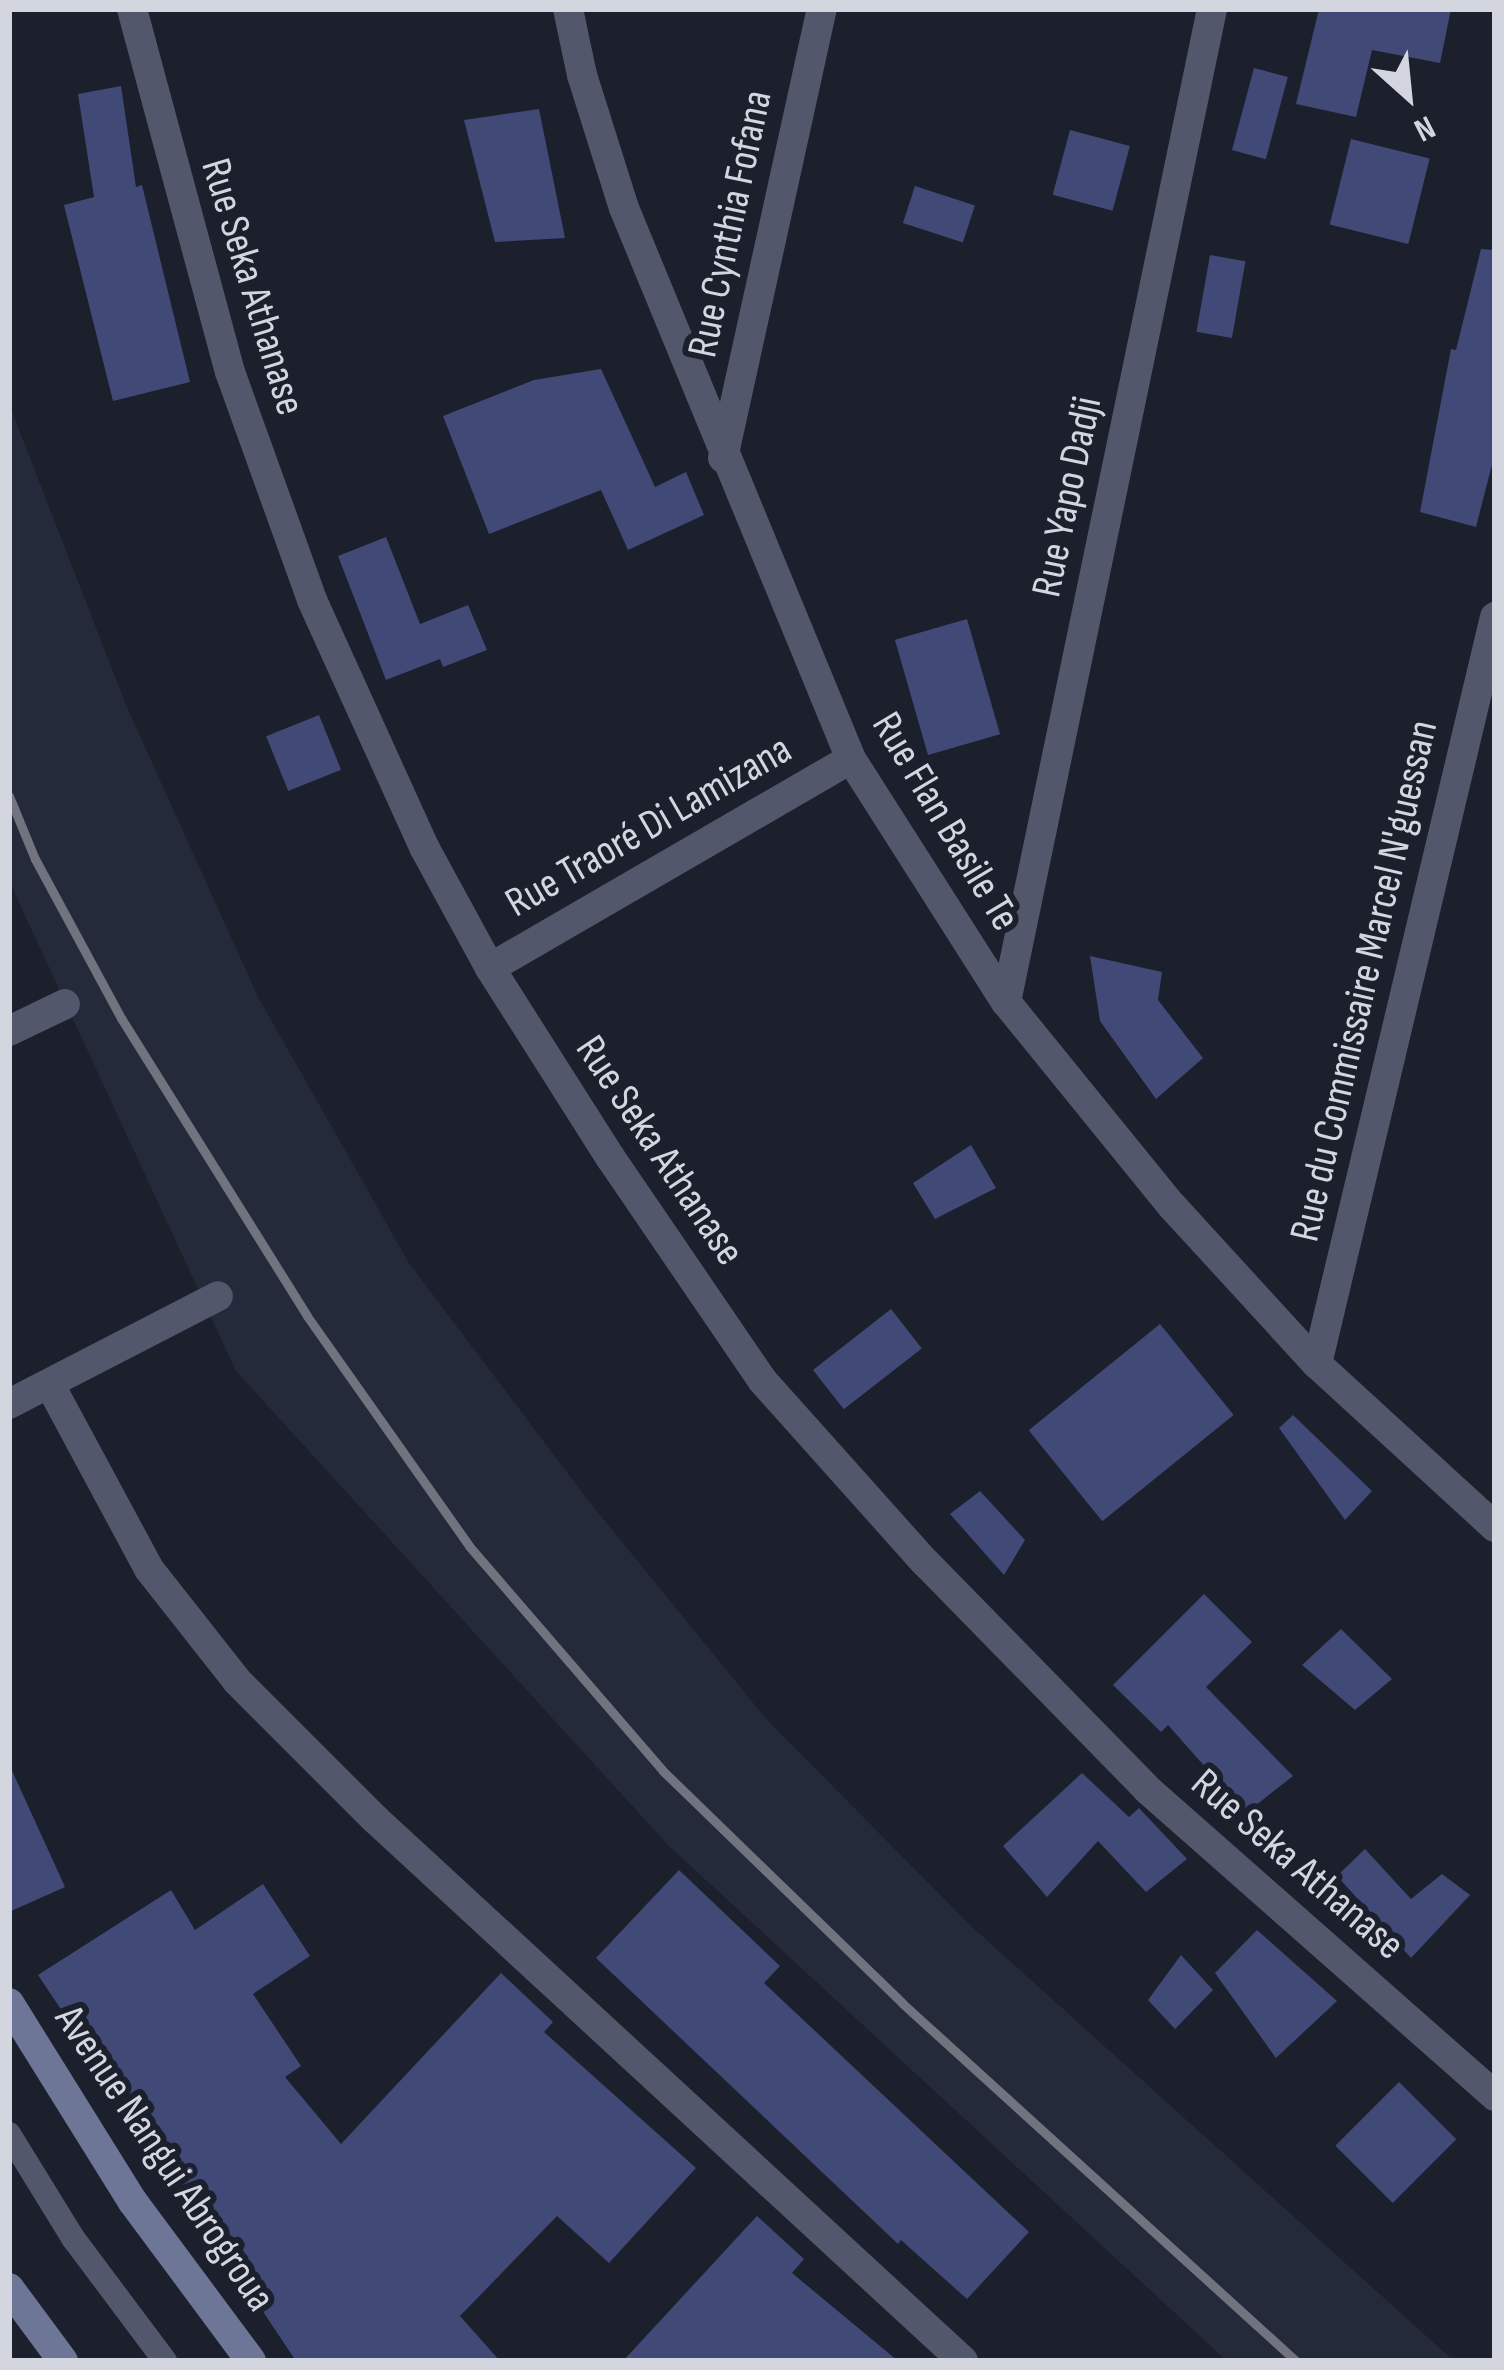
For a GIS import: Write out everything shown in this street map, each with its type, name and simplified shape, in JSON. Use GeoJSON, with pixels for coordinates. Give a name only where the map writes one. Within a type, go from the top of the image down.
{"type":"FeatureCollection","features":[{"type":"Feature","properties":{"kind":"street","name":"Rue Seka Athanase"},"geometry":{"type":"LineString","coordinates":[[132,9],[230,372],[312,600],[424,847],[490,968],[610,1157],[777,1396],[925,1562],[1148,1790],[1495,2096]]}},
{"type":"Feature","properties":{"kind":"street","name":"Rue Flan Basile Te"},"geometry":{"type":"LineString","coordinates":[[568,9],[582,76],[624,208],[723,458],[851,759],[1006,1002],[1172,1206],[1317,1364],[1495,1527]]}},
{"type":"Feature","properties":{"kind":"street","name":"Rue Cynthia Fofana"},"geometry":{"type":"LineString","coordinates":[[723,458],[822,9]]}},
{"type":"Feature","properties":{"kind":"street","name":"Rue Yapo Dadji"},"geometry":{"type":"LineString","coordinates":[[1006,1002],[1212,9]]}},
{"type":"Feature","properties":{"kind":"street","name":"Rue du Commissaire Marcel N'guessan"},"geometry":{"type":"LineString","coordinates":[[1317,1364],[1495,617]]}},
{"type":"Feature","properties":{"kind":"street","name":"Rue Traoré Di Lamizana"},"geometry":{"type":"LineString","coordinates":[[490,968],[851,759]]}},
{"type":"Feature","properties":{"kind":"street"},"geometry":{"type":"LineString","coordinates":[[9,1030],[65,1004]]}},
{"type":"Feature","properties":{"kind":"street"},"geometry":{"type":"LineString","coordinates":[[9,1404],[218,1296]]}},
{"type":"Feature","properties":{"kind":"street"},"geometry":{"type":"LineString","coordinates":[[50,1385],[149,1569],[237,1681],[374,1818],[963,2361]]}},
{"type":"Feature","properties":{"kind":"street","name":"Avenue Nangui Abrogroua"},"geometry":{"type":"LineString","coordinates":[[9,2003],[133,2202],[251,2361]]}},
{"type":"Feature","properties":{"kind":"street"},"geometry":{"type":"LineString","coordinates":[[9,2288],[63,2361]]}},
{"type":"Feature","properties":{"kind":"lane"},"geometry":{"type":"LineString","coordinates":[[9,2134],[73,2238],[165,2361]]}},
{"type":"Feature","properties":{"kind":"shaded area"},"geometry":{"type":"Polygon","coordinates":[[[9,404],[126,705],[258,997],[409,1263],[587,1499],[767,1720],[972,1927],[1454,2361],[1227,2361],[668,1845],[236,1371],[9,881],[9,404]]]}},
{"type":"Feature","properties":{"kind":"building"},"geometry":{"type":"Polygon","coordinates":[[[1319,9],[1451,9],[1440,63],[1372,50],[1356,117],[1296,104],[1319,9]]]}},
{"type":"Feature","properties":{"kind":"building"},"geometry":{"type":"Polygon","coordinates":[[[1254,68],[1288,77],[1266,159],[1232,150],[1254,68]]]}},
{"type":"Feature","properties":{"kind":"building"},"geometry":{"type":"Polygon","coordinates":[[[121,86],[136,187],[142,185],[190,382],[113,401],[64,205],[94,197],[78,94],[121,86]]]}},
{"type":"Feature","properties":{"kind":"building"},"geometry":{"type":"Polygon","coordinates":[[[539,109],[565,238],[495,242],[464,120],[539,109]]]}},
{"type":"Feature","properties":{"kind":"building"},"geometry":{"type":"Polygon","coordinates":[[[1070,130],[1130,146],[1113,211],[1053,195],[1070,130]]]}},
{"type":"Feature","properties":{"kind":"building"},"geometry":{"type":"Polygon","coordinates":[[[1351,139],[1430,159],[1408,244],[1330,224],[1351,139]]]}},
{"type":"Feature","properties":{"kind":"building"},"geometry":{"type":"Polygon","coordinates":[[[915,186],[975,205],[963,243],[903,223],[915,186]]]}},
{"type":"Feature","properties":{"kind":"building"},"geometry":{"type":"Polygon","coordinates":[[[1481,249],[1495,250],[1495,453],[1476,527],[1420,512],[1451,349],[1456,350],[1481,249]]]}},
{"type":"Feature","properties":{"kind":"building"},"geometry":{"type":"Polygon","coordinates":[[[1210,255],[1245,261],[1232,338],[1196,332],[1210,255]]]}},
{"type":"Feature","properties":{"kind":"building"},"geometry":{"type":"Polygon","coordinates":[[[601,369],[655,487],[686,472],[704,515],[628,550],[601,490],[489,534],[443,416],[534,380],[601,369]]]}},
{"type":"Feature","properties":{"kind":"building"},"geometry":{"type":"Polygon","coordinates":[[[386,537],[420,624],[468,605],[487,650],[443,667],[440,659],[386,680],[338,556],[386,537]]]}},
{"type":"Feature","properties":{"kind":"building"},"geometry":{"type":"Polygon","coordinates":[[[967,619],[1000,734],[928,755],[895,640],[967,619]]]}},
{"type":"Feature","properties":{"kind":"building"},"geometry":{"type":"Polygon","coordinates":[[[319,715],[341,770],[288,791],[266,736],[319,715]]]}},
{"type":"Feature","properties":{"kind":"building"},"geometry":{"type":"Polygon","coordinates":[[[1090,956],[1162,972],[1158,1000],[1203,1058],[1156,1099],[1100,1021],[1090,956]]]}},
{"type":"Feature","properties":{"kind":"building"},"geometry":{"type":"Polygon","coordinates":[[[971,1145],[996,1188],[935,1219],[913,1183],[971,1145]]]}},
{"type":"Feature","properties":{"kind":"building"},"geometry":{"type":"Polygon","coordinates":[[[891,1309],[922,1348],[844,1409],[813,1370],[891,1309]]]}},
{"type":"Feature","properties":{"kind":"building"},"geometry":{"type":"Polygon","coordinates":[[[1160,1324],[1234,1415],[1102,1521],[1029,1430],[1160,1324]]]}},
{"type":"Feature","properties":{"kind":"building"},"geometry":{"type":"Polygon","coordinates":[[[1293,1415],[1372,1491],[1345,1520],[1279,1428],[1293,1415]]]}},
{"type":"Feature","properties":{"kind":"building"},"geometry":{"type":"Polygon","coordinates":[[[980,1491],[1025,1540],[1004,1575],[950,1514],[980,1491]]]}},
{"type":"Feature","properties":{"kind":"building"},"geometry":{"type":"Polygon","coordinates":[[[1204,1594],[1252,1642],[1206,1687],[1293,1776],[1246,1813],[1168,1725],[1161,1732],[1113,1685],[1204,1594]]]}},
{"type":"Feature","properties":{"kind":"building"},"geometry":{"type":"Polygon","coordinates":[[[1341,1629],[1392,1679],[1355,1710],[1302,1665],[1341,1629]]]}},
{"type":"Feature","properties":{"kind":"building"},"geometry":{"type":"Polygon","coordinates":[[[9,1764],[65,1887],[9,1912],[9,1764]]]}},
{"type":"Feature","properties":{"kind":"building"},"geometry":{"type":"Polygon","coordinates":[[[1082,1773],[1129,1817],[1139,1808],[1187,1859],[1146,1892],[1098,1841],[1047,1897],[1003,1846],[1082,1773]]]}},
{"type":"Feature","properties":{"kind":"building"},"geometry":{"type":"Polygon","coordinates":[[[1365,1849],[1411,1899],[1442,1874],[1470,1895],[1411,1958],[1337,1876],[1365,1849]]]}},
{"type":"Feature","properties":{"kind":"building"},"geometry":{"type":"Polygon","coordinates":[[[679,1870],[780,1966],[764,1983],[1029,2232],[967,2299],[901,2240],[898,2244],[596,1958],[679,1870]]]}},
{"type":"Feature","properties":{"kind":"building"},"geometry":{"type":"Polygon","coordinates":[[[263,1884],[310,1956],[253,1994],[301,2066],[285,2077],[341,2144],[501,1973],[553,2022],[544,2032],[696,2168],[609,2263],[557,2216],[460,2316],[500,2361],[296,2361],[38,1975],[171,1890],[195,1930],[263,1884]]]}},
{"type":"Feature","properties":{"kind":"building"},"geometry":{"type":"Polygon","coordinates":[[[1257,1930],[1337,2001],[1276,2058],[1215,1973],[1257,1930]]]}},
{"type":"Feature","properties":{"kind":"building"},"geometry":{"type":"Polygon","coordinates":[[[1181,1955],[1213,1990],[1175,2029],[1148,2000],[1181,1955]]]}},
{"type":"Feature","properties":{"kind":"building"},"geometry":{"type":"Polygon","coordinates":[[[1399,2082],[1456,2139],[1393,2203],[1335,2146],[1399,2082]]]}},
{"type":"Feature","properties":{"kind":"building"},"geometry":{"type":"Polygon","coordinates":[[[757,2216],[804,2259],[792,2273],[898,2361],[623,2361],[757,2216]]]}},
{"type":"Feature","properties":{"kind":"railway"},"geometry":{"type":"LineString","coordinates":[[9,796],[35,859],[121,1018],[307,1316],[469,1546],[663,1771],[902,2003],[1296,2361]]}}]}
